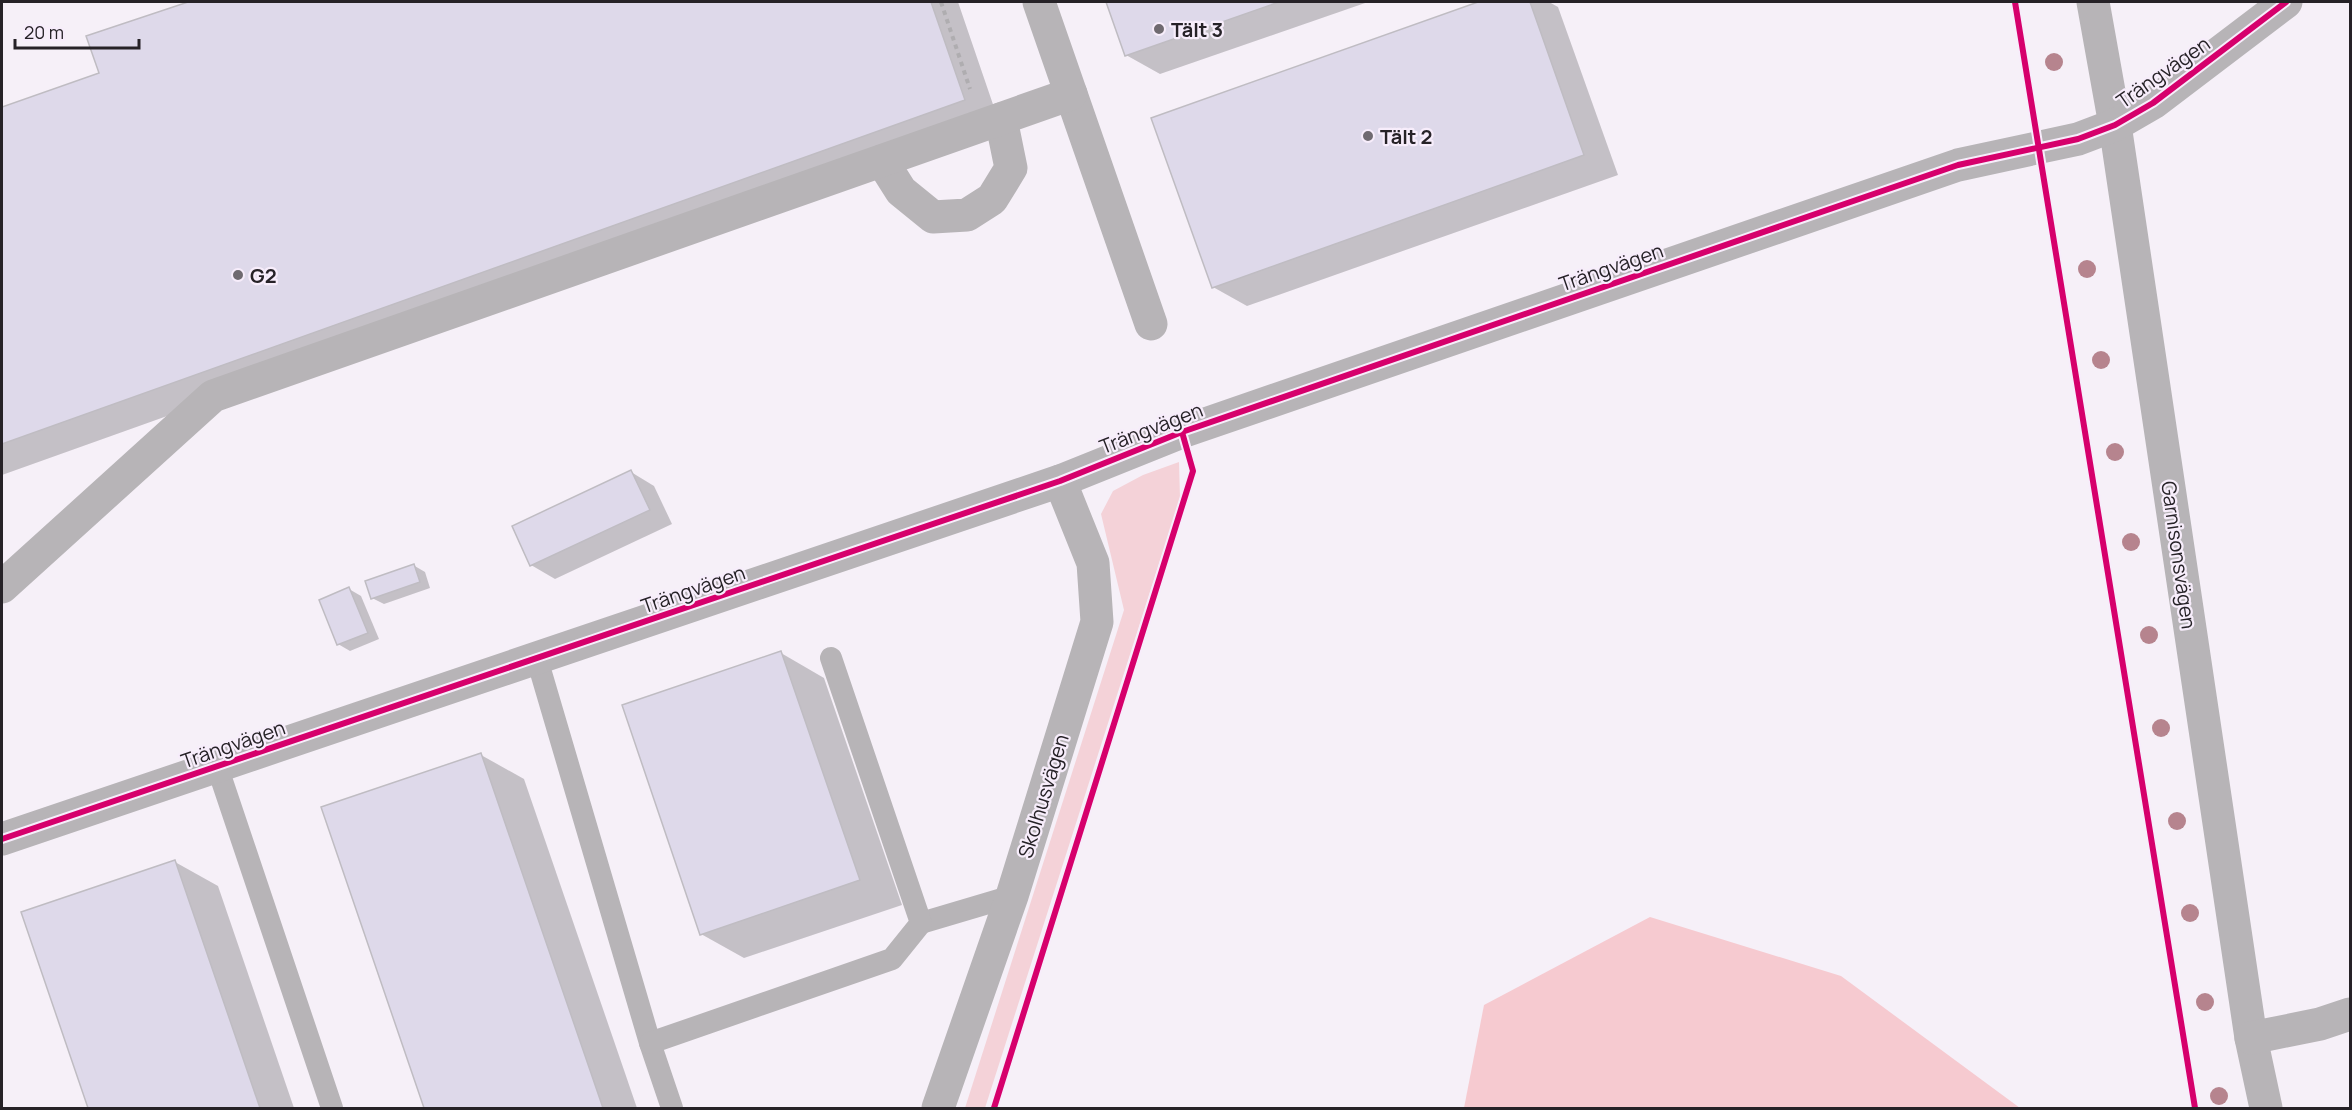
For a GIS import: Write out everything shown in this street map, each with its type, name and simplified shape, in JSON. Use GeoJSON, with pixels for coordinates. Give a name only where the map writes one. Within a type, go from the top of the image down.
{"type":"FeatureCollection","features":[{"type":"Feature","properties":{"kind":"street"},"geometry":{"type":"LineString","coordinates":[[1040,2],[1151,324]]}},
{"type":"Feature","properties":{"kind":"street","name":"Garnisonsvägen"},"geometry":{"type":"LineString","coordinates":[[2093,2],[2115,125],[2251,1038],[2266,1108]]}},
{"type":"Feature","properties":{"kind":"street","name":"Trängvägen"},"geometry":{"type":"LineString","coordinates":[[2,839],[1060,481],[1182,432],[1958,165],[2078,139],[2115,125],[2153,103],[2286,2]]}},
{"type":"Feature","properties":{"kind":"street"},"geometry":{"type":"LineString","coordinates":[[2,587],[213,396],[1071,94]]}},
{"type":"Feature","properties":{"kind":"street"},"geometry":{"type":"LineString","coordinates":[[882,161],[901,191],[933,217],[967,215],[992,200],[1011,168],[1001,119]]}},
{"type":"Feature","properties":{"kind":"street","name":"Skolhusvägen"},"geometry":{"type":"LineString","coordinates":[[938,1108],[1012,896],[1097,622],[1093,562],[1060,481]]}},
{"type":"Feature","properties":{"kind":"street"},"geometry":{"type":"LineString","coordinates":[[2251,1038],[2320,1024],[2350,1014]]}},
{"type":"Feature","properties":{"kind":"lane"},"geometry":{"type":"LineString","coordinates":[[831,658],[921,923]]}},
{"type":"Feature","properties":{"kind":"lane"},"geometry":{"type":"LineString","coordinates":[[537,659],[650,1043],[672,1108]]}},
{"type":"Feature","properties":{"kind":"lane"},"geometry":{"type":"LineString","coordinates":[[217,766],[332,1108]]}},
{"type":"Feature","properties":{"kind":"lane"},"geometry":{"type":"LineString","coordinates":[[650,1043],[892,959],[921,923],[1012,896]]}},
{"type":"Feature","properties":{"kind":"path"},"geometry":{"type":"LineString","coordinates":[[941,2],[958,52]]}},
{"type":"Feature","properties":{"kind":"shaded area"},"geometry":{"type":"Polygon","coordinates":[[[1179,462],[1180,498],[985,1108],[965,1108],[1124,610],[1101,514],[1113,491],[1143,475],[1179,462]]]}},
{"type":"Feature","properties":{"kind":"shaded area"},"geometry":{"type":"Polygon","coordinates":[[[1650,917],[1841,976],[2020,1108],[1464,1108],[1484,1005],[1650,917]]]}},
{"type":"Feature","properties":{"kind":"building","name":"G2"},"geometry":{"type":"Polygon","coordinates":[[[188,2],[931,2],[965,100],[2,444],[2,107],[99,73],[86,36],[188,2]]]}},
{"type":"Feature","properties":{"kind":"building","name":"Tält 3"},"geometry":{"type":"Polygon","coordinates":[[[1106,2],[1279,2],[1125,56],[1106,2]]]}},
{"type":"Feature","properties":{"kind":"building","name":"Tält 2"},"geometry":{"type":"Polygon","coordinates":[[[1478,2],[1530,2],[1584,155],[1212,288],[1151,118],[1478,2]]]}},
{"type":"Feature","properties":{"kind":"building"},"geometry":{"type":"Polygon","coordinates":[[[631,470],[650,510],[530,566],[512,526],[631,470]]]}},
{"type":"Feature","properties":{"kind":"building"},"geometry":{"type":"Polygon","coordinates":[[[414,564],[420,582],[371,599],[365,581],[414,564]]]}},
{"type":"Feature","properties":{"kind":"building"},"geometry":{"type":"Polygon","coordinates":[[[349,587],[368,633],[337,645],[319,600],[349,587]]]}},
{"type":"Feature","properties":{"kind":"building"},"geometry":{"type":"Polygon","coordinates":[[[781,651],[860,880],[700,935],[622,705],[781,651]]]}},
{"type":"Feature","properties":{"kind":"building"},"geometry":{"type":"Polygon","coordinates":[[[481,753],[603,1108],[424,1108],[321,807],[481,753]]]}},
{"type":"Feature","properties":{"kind":"building"},"geometry":{"type":"Polygon","coordinates":[[[175,860],[260,1108],[88,1108],[21,912],[175,860]]]}},
{"type":"Feature","properties":{"kind":"cycle path"},"geometry":{"type":"LineString","coordinates":[[2015,2],[2195,1108]]}},
{"type":"Feature","properties":{"kind":"cycle path"},"geometry":{"type":"LineString","coordinates":[[2,839],[1060,481],[1182,432],[1958,165],[2078,139],[2115,125],[2153,103],[2286,2]]}},
{"type":"Feature","properties":{"kind":"cycle path"},"geometry":{"type":"LineString","coordinates":[[994,1108],[1193,471],[1182,432]]}},
{"type":"Feature","properties":{"kind":"place","name":"Tält 3"},"geometry":{"type":"Point","coordinates":[1159,29]}},
{"type":"Feature","properties":{"kind":"place","name":"Tält 2"},"geometry":{"type":"Point","coordinates":[1368,136]}},
{"type":"Feature","properties":{"kind":"place","name":"G2"},"geometry":{"type":"Point","coordinates":[238,275]}}]}
